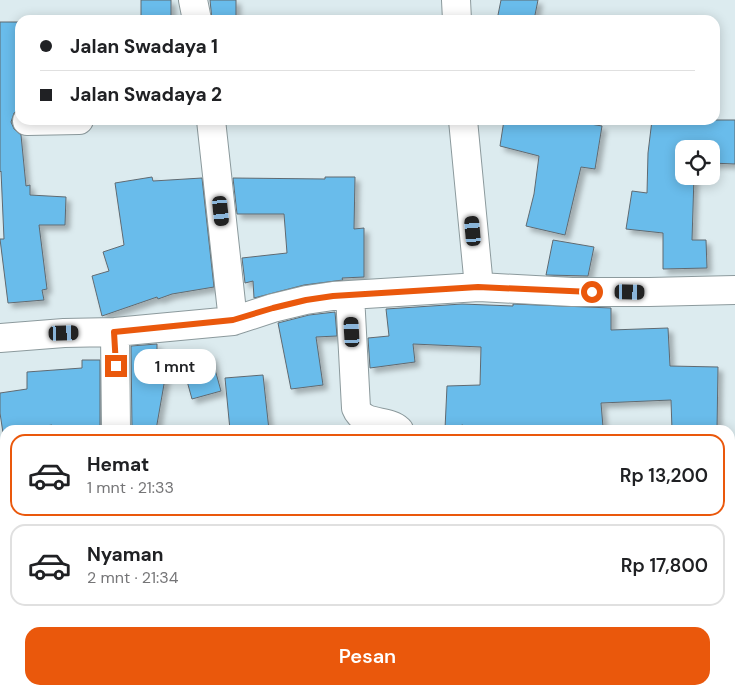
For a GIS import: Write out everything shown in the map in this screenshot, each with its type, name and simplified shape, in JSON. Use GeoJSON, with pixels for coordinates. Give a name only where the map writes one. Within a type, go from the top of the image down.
{"type":"FeatureCollection","features":[{"type":"Feature","properties":{"kind":"street"},"geometry":{"type":"LineString","coordinates":[[193,0],[195,15]]}},
{"type":"Feature","properties":{"kind":"street"},"geometry":{"type":"LineString","coordinates":[[456,0],[457,15]]}},
{"type":"Feature","properties":{"kind":"street"},"geometry":{"type":"LineString","coordinates":[[212,125],[233,320]]}},
{"type":"Feature","properties":{"kind":"street"},"geometry":{"type":"LineString","coordinates":[[463,125],[478,287]]}},
{"type":"Feature","properties":{"kind":"street"},"geometry":{"type":"LineString","coordinates":[[0,338],[64,333],[114,332],[233,320],[306,300],[350,295],[478,287],[572,292],[735,290]]}},
{"type":"Feature","properties":{"kind":"street"},"geometry":{"type":"LineString","coordinates":[[350,295],[356,408],[358,414],[363,417],[391,425]]}},
{"type":"Feature","properties":{"kind":"street"},"geometry":{"type":"LineString","coordinates":[[114,332],[116,425]]}},
{"type":"Feature","properties":{"kind":"building"},"geometry":{"type":"Polygon","coordinates":[[[141,0],[171,0],[171,15],[141,15],[141,0]]]}},
{"type":"Feature","properties":{"kind":"building"},"geometry":{"type":"Polygon","coordinates":[[[210,0],[236,0],[236,15],[212,15],[210,0]]]}},
{"type":"Feature","properties":{"kind":"building"},"geometry":{"type":"Polygon","coordinates":[[[501,0],[538,0],[535,15],[498,15],[501,0]]]}},
{"type":"Feature","properties":{"kind":"building"},"geometry":{"type":"Polygon","coordinates":[[[0,22],[15,22],[15,112],[11,122],[14,129],[21,135],[26,186],[30,185],[30,195],[66,197],[65,225],[39,225],[47,289],[42,290],[44,300],[8,303],[0,239],[4,239],[0,172],[0,22]]]}},
{"type":"Feature","properties":{"kind":"building"},"geometry":{"type":"Polygon","coordinates":[[[720,120],[735,120],[735,164],[720,163],[720,140],[675,140],[675,185],[694,185],[692,240],[706,240],[707,268],[663,269],[663,233],[626,229],[632,191],[647,193],[648,153],[651,125],[720,125],[720,120]]]}},
{"type":"Feature","properties":{"kind":"building"},"geometry":{"type":"Polygon","coordinates":[[[503,125],[602,126],[595,169],[581,167],[565,235],[526,226],[534,194],[539,156],[500,146],[503,125]]]}},
{"type":"Feature","properties":{"kind":"building"},"geometry":{"type":"Polygon","coordinates":[[[152,177],[153,181],[202,178],[214,287],[172,294],[158,299],[157,297],[102,316],[92,276],[109,271],[103,252],[124,245],[115,183],[152,177]]]}},
{"type":"Feature","properties":{"kind":"building"},"geometry":{"type":"Polygon","coordinates":[[[325,177],[355,177],[354,229],[364,228],[364,277],[342,278],[343,280],[304,285],[254,298],[253,281],[245,283],[242,258],[287,253],[284,214],[237,214],[233,178],[325,179],[325,177]]]}},
{"type":"Feature","properties":{"kind":"building"},"geometry":{"type":"Polygon","coordinates":[[[553,240],[594,247],[588,276],[546,275],[553,240]]]}},
{"type":"Feature","properties":{"kind":"building"},"geometry":{"type":"Polygon","coordinates":[[[462,304],[611,308],[611,330],[668,328],[670,366],[718,367],[717,425],[672,425],[671,400],[601,403],[603,425],[445,425],[447,386],[480,385],[481,347],[413,344],[415,362],[370,368],[368,338],[389,336],[386,309],[462,304]]]}},
{"type":"Feature","properties":{"kind":"building"},"geometry":{"type":"Polygon","coordinates":[[[335,312],[337,336],[316,337],[323,385],[291,389],[278,323],[309,315],[335,312]]]}},
{"type":"Feature","properties":{"kind":"building"},"geometry":{"type":"Polygon","coordinates":[[[157,344],[157,369],[167,367],[157,425],[132,425],[131,346],[157,344]]]}},
{"type":"Feature","properties":{"kind":"building"},"geometry":{"type":"Polygon","coordinates":[[[211,355],[221,391],[192,399],[182,363],[211,355]]]}},
{"type":"Feature","properties":{"kind":"building"},"geometry":{"type":"Polygon","coordinates":[[[82,360],[100,360],[100,425],[2,425],[0,393],[27,389],[27,372],[82,368],[82,360]]]}},
{"type":"Feature","properties":{"kind":"building"},"geometry":{"type":"Polygon","coordinates":[[[263,375],[268,425],[230,425],[225,378],[263,375]]]}},
{"type":"Feature","properties":{"kind":"route"},"geometry":{"type":"LineString","coordinates":[[116,366],[114,332],[233,320],[306,300],[333,296],[478,287],[592,292]]}}]}
